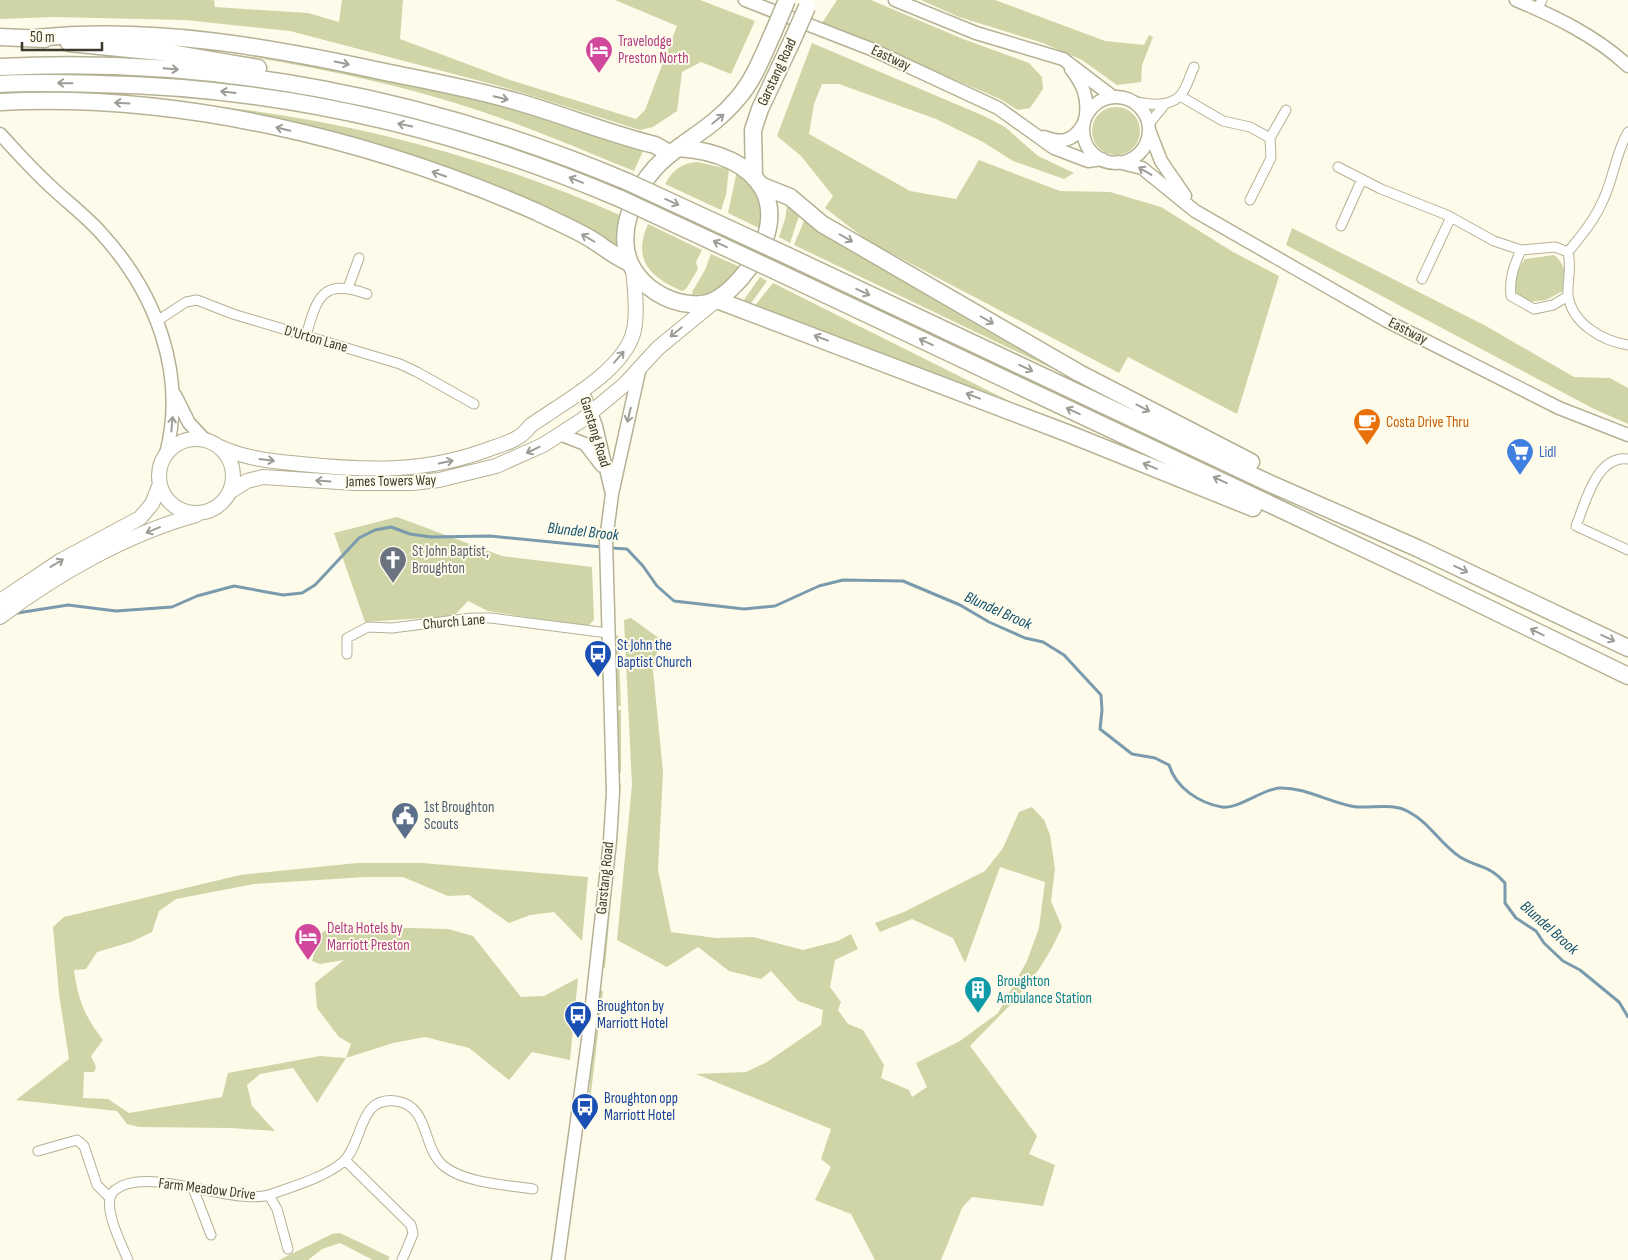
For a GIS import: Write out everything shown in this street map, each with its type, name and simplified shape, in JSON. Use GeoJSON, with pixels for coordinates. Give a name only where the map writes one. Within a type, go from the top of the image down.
{"type":"FeatureCollection","features":[{"type":"Feature","properties":{"kind":"highway","name":"Garstang Road"},"geometry":{"type":"LineString","coordinates":[[674,150],[716,122],[738,98],[750,81],[787,0]]}},
{"type":"Feature","properties":{"kind":"highway","name":"Garstang Road"},"geometry":{"type":"LineString","coordinates":[[757,181],[753,130],[760,109],[809,3]]}},
{"type":"Feature","properties":{"kind":"highway"},"geometry":{"type":"LineString","coordinates":[[36,38],[76,34],[135,35],[295,52],[517,102],[674,150],[703,150],[724,156],[734,161],[757,181],[790,197],[822,224],[1079,373],[1417,548]]}},
{"type":"Feature","properties":{"kind":"highway"},"geometry":{"type":"LineString","coordinates":[[0,37],[36,38],[178,54],[336,80],[466,113],[514,138]]}},
{"type":"Feature","properties":{"kind":"highway"},"geometry":{"type":"LineString","coordinates":[[0,67],[66,64],[141,66],[281,81],[369,98],[514,138],[628,182],[1262,480],[1417,548],[1628,648]]}},
{"type":"Feature","properties":{"kind":"highway"},"geometry":{"type":"LineString","coordinates":[[2,84],[126,84],[182,88],[224,92],[330,108],[421,128],[539,166],[620,199],[780,273],[1422,576],[1628,676]]}},
{"type":"Feature","properties":{"kind":"highway"},"geometry":{"type":"LineString","coordinates":[[0,102],[123,103],[172,108],[273,126],[415,166],[503,198],[578,232],[631,266],[654,291],[667,298],[691,304],[715,301],[749,311],[1068,432],[1422,576]]}},
{"type":"Feature","properties":{"kind":"highway"},"geometry":{"type":"LineString","coordinates":[[631,266],[625,238],[635,197],[650,172],[674,150]]}},
{"type":"Feature","properties":{"kind":"highway"},"geometry":{"type":"LineString","coordinates":[[715,301],[745,273],[766,238],[770,208],[757,181]]}},
{"type":"Feature","properties":{"kind":"main road","name":"Garstang Road"},"geometry":{"type":"LineString","coordinates":[[582,390],[610,366],[629,344],[635,325],[631,266]]}},
{"type":"Feature","properties":{"kind":"main road"},"geometry":{"type":"LineString","coordinates":[[640,367],[663,343],[715,301]]}},
{"type":"Feature","properties":{"kind":"main road","name":"James Towers Way"},"geometry":{"type":"LineString","coordinates":[[231,491],[247,480],[263,477],[387,484],[439,480],[496,466],[562,435],[591,414],[624,385],[640,367]]}},
{"type":"Feature","properties":{"kind":"main road","name":"James Towers Way"},"geometry":{"type":"LineString","coordinates":[[220,447],[255,458],[329,467],[366,470],[415,468],[461,459],[514,440],[524,435],[530,426],[582,390]]}},
{"type":"Feature","properties":{"kind":"main road"},"geometry":{"type":"LineString","coordinates":[[1,616],[37,590],[130,540],[165,524],[199,514],[214,509],[221,504],[231,491],[234,479],[233,467],[228,456],[220,447],[205,440],[183,441],[166,454],[160,469],[160,484],[163,494],[174,506],[188,513],[199,514]]}},
{"type":"Feature","properties":{"kind":"main road"},"geometry":{"type":"LineString","coordinates":[[0,601],[15,589],[60,561],[140,518],[152,504],[160,484]]}},
{"type":"Feature","properties":{"kind":"street","name":"Eastway"},"geometry":{"type":"LineString","coordinates":[[746,0],[897,61],[998,108],[1054,148],[1088,161],[1102,159]]}},
{"type":"Feature","properties":{"kind":"street"},"geometry":{"type":"LineString","coordinates":[[895,0],[976,32],[1063,59],[1113,97],[1149,104],[1166,103],[1180,96],[1194,67]]}},
{"type":"Feature","properties":{"kind":"street"},"geometry":{"type":"LineString","coordinates":[[1516,0],[1540,4],[1615,53],[1628,66]]}},
{"type":"Feature","properties":{"kind":"street"},"geometry":{"type":"LineString","coordinates":[[1063,59],[1076,75],[1085,93],[1087,102],[1083,134],[1088,146],[1102,159],[1118,162],[1135,156],[1144,147],[1148,127],[1166,103]]}},
{"type":"Feature","properties":{"kind":"street"},"geometry":{"type":"LineString","coordinates":[[1180,96],[1223,121],[1250,127],[1270,138]]}},
{"type":"Feature","properties":{"kind":"street"},"geometry":{"type":"LineString","coordinates":[[1084,121],[1096,103],[1113,97]]}},
{"type":"Feature","properties":{"kind":"street"},"geometry":{"type":"LineString","coordinates":[[1132,101],[1140,108],[1148,127]]}},
{"type":"Feature","properties":{"kind":"street"},"geometry":{"type":"LineString","coordinates":[[1250,200],[1271,158],[1270,138],[1286,110]]}},
{"type":"Feature","properties":{"kind":"street","name":"Eastway"},"geometry":{"type":"LineString","coordinates":[[1030,132],[1051,140],[1069,139],[1076,137],[1084,121]]}},
{"type":"Feature","properties":{"kind":"street","name":"Eastway"},"geometry":{"type":"LineString","coordinates":[[1148,127],[1161,161],[1195,211]]}},
{"type":"Feature","properties":{"kind":"street"},"geometry":{"type":"LineString","coordinates":[[1568,252],[1590,226],[1604,198],[1621,144],[1628,132]]}},
{"type":"Feature","properties":{"kind":"street"},"geometry":{"type":"LineString","coordinates":[[0,134],[45,181],[105,237],[137,282],[157,321],[174,393],[189,423],[205,440]]}},
{"type":"Feature","properties":{"kind":"street","name":"Eastway"},"geometry":{"type":"LineString","coordinates":[[1118,162],[1137,166],[1150,172],[1195,211],[1387,321],[1559,408],[1628,435]]}},
{"type":"Feature","properties":{"kind":"street"},"geometry":{"type":"LineString","coordinates":[[1338,167],[1451,218],[1494,241],[1522,250],[1556,247],[1568,252]]}},
{"type":"Feature","properties":{"kind":"street"},"geometry":{"type":"LineString","coordinates":[[1341,226],[1362,179]]}},
{"type":"Feature","properties":{"kind":"street"},"geometry":{"type":"LineString","coordinates":[[1422,279],[1451,218]]}},
{"type":"Feature","properties":{"kind":"street"},"geometry":{"type":"LineString","coordinates":[[1522,250],[1513,267],[1510,282],[1511,296],[1534,310],[1553,305],[1568,296]]}},
{"type":"Feature","properties":{"kind":"street"},"geometry":{"type":"LineString","coordinates":[[1568,252],[1571,264],[1568,296],[1575,313],[1591,331],[1613,342],[1628,345]]}},
{"type":"Feature","properties":{"kind":"street"},"geometry":{"type":"LineString","coordinates":[[348,288],[358,258]]}},
{"type":"Feature","properties":{"kind":"street"},"geometry":{"type":"LineString","coordinates":[[306,336],[314,309],[320,298],[335,288],[348,288],[367,294]]}},
{"type":"Feature","properties":{"kind":"street","name":"D'Urton Lane"},"geometry":{"type":"LineString","coordinates":[[157,321],[186,302],[197,300],[233,314],[400,364],[474,404]]}},
{"type":"Feature","properties":{"kind":"street","name":"Garstang Road"},"geometry":{"type":"LineString","coordinates":[[558,1260],[586,1058],[610,841],[613,743],[606,540],[610,488],[640,367]]}},
{"type":"Feature","properties":{"kind":"street","name":"Garstang Road"},"geometry":{"type":"LineString","coordinates":[[582,390],[598,434],[610,488]]}},
{"type":"Feature","properties":{"kind":"street"},"geometry":{"type":"LineString","coordinates":[[166,454],[171,432],[174,393]]}},
{"type":"Feature","properties":{"kind":"street"},"geometry":{"type":"LineString","coordinates":[[562,435],[590,448],[599,461],[610,488]]}},
{"type":"Feature","properties":{"kind":"street"},"geometry":{"type":"LineString","coordinates":[[1628,459],[1611,461],[1601,470],[1576,526],[1628,550]]}},
{"type":"Feature","properties":{"kind":"street","name":"Church Lane"},"geometry":{"type":"LineString","coordinates":[[347,654],[347,638],[368,627],[392,628],[472,618],[491,618],[608,633]]}},
{"type":"Feature","properties":{"kind":"street"},"geometry":{"type":"LineString","coordinates":[[402,1260],[413,1234],[411,1225],[345,1160],[372,1106],[380,1102],[396,1101],[412,1107],[418,1114],[435,1156],[446,1167],[464,1176],[533,1189]]}},
{"type":"Feature","properties":{"kind":"street"},"geometry":{"type":"LineString","coordinates":[[38,1152],[77,1140],[84,1146],[97,1184],[109,1197],[110,1213],[128,1260]]}},
{"type":"Feature","properties":{"kind":"street","name":"Farm Meadow Drive"},"geometry":{"type":"LineString","coordinates":[[109,1197],[115,1190],[139,1182],[240,1195],[269,1196],[327,1172],[345,1160]]}},
{"type":"Feature","properties":{"kind":"street"},"geometry":{"type":"LineString","coordinates":[[193,1188],[211,1235]]}},
{"type":"Feature","properties":{"kind":"street"},"geometry":{"type":"LineString","coordinates":[[269,1196],[277,1209],[288,1249]]}},
{"type":"Feature","properties":{"kind":"green space"},"geometry":{"type":"Polygon","coordinates":[[[0,0],[214,0],[215,7],[308,13],[339,22],[342,0],[403,0],[400,39],[510,80],[636,119],[645,110],[677,26],[615,0],[700,0],[755,21],[731,74],[701,62],[682,72],[677,111],[653,127],[640,130],[507,88],[290,31],[185,20],[53,17],[0,19],[0,0]]]}},
{"type":"Feature","properties":{"kind":"green space"},"geometry":{"type":"Polygon","coordinates":[[[837,0],[871,0],[963,39],[1029,63],[1042,77],[1043,89],[1030,108],[1018,110],[1000,99],[822,23],[837,0]]]}},
{"type":"Feature","properties":{"kind":"green space"},"geometry":{"type":"Polygon","coordinates":[[[921,0],[995,0],[1105,41],[1144,45],[1149,35],[1153,37],[1142,65],[1141,82],[1117,85],[1082,60],[1043,43],[959,17],[921,0]]]}},
{"type":"Feature","properties":{"kind":"green space"},"geometry":{"type":"Polygon","coordinates":[[[812,43],[984,116],[1005,127],[1038,156],[1074,173],[1064,179],[1013,161],[983,142],[936,119],[839,84],[822,84],[814,104],[809,134],[910,191],[956,199],[979,160],[1060,191],[1110,192],[1161,207],[1233,252],[1279,276],[1237,414],[1128,357],[1119,373],[868,241],[825,208],[833,196],[801,156],[777,136],[812,43]]]}},
{"type":"Feature","properties":{"kind":"green space"},"geometry":{"type":"Polygon","coordinates":[[[181,48],[357,73],[415,85],[531,113],[643,151],[634,171],[505,120],[449,101],[373,81],[297,65],[181,48]]]}},
{"type":"Feature","properties":{"kind":"green space"},"geometry":{"type":"Polygon","coordinates":[[[165,101],[283,115],[341,126],[455,154],[511,172],[622,216],[614,252],[522,201],[165,101]]]}},
{"type":"Feature","properties":{"kind":"green space"},"geometry":{"type":"Polygon","coordinates":[[[1111,107],[1121,107],[1133,114],[1140,126],[1140,136],[1133,148],[1121,155],[1111,155],[1103,151],[1096,144],[1092,136],[1092,126],[1096,118],[1103,111],[1111,107]]]}},
{"type":"Feature","properties":{"kind":"green space"},"geometry":{"type":"Polygon","coordinates":[[[697,162],[729,169],[726,195],[721,210],[665,184],[678,168],[697,162]]]}},
{"type":"Feature","properties":{"kind":"green space"},"geometry":{"type":"Polygon","coordinates":[[[737,171],[758,188],[762,220],[759,228],[728,213],[737,171]]]}},
{"type":"Feature","properties":{"kind":"green space"},"geometry":{"type":"Polygon","coordinates":[[[788,200],[800,213],[790,243],[779,237],[785,219],[788,200]]]}},
{"type":"Feature","properties":{"kind":"green space"},"geometry":{"type":"Polygon","coordinates":[[[806,216],[1095,389],[794,245],[806,216]]]}},
{"type":"Feature","properties":{"kind":"green space"},"geometry":{"type":"Polygon","coordinates":[[[648,224],[702,250],[696,262],[698,269],[686,289],[682,291],[671,286],[661,280],[647,266],[642,248],[648,224]]]}},
{"type":"Feature","properties":{"kind":"green space"},"geometry":{"type":"Polygon","coordinates":[[[1292,228],[1486,326],[1574,377],[1610,378],[1628,388],[1628,424],[1594,409],[1286,245],[1292,228]]]}},
{"type":"Feature","properties":{"kind":"green space"},"geometry":{"type":"Polygon","coordinates":[[[711,254],[740,267],[714,294],[693,295],[692,292],[705,270],[711,254]]]}},
{"type":"Feature","properties":{"kind":"green space"},"geometry":{"type":"Polygon","coordinates":[[[1554,255],[1561,263],[1564,271],[1563,291],[1546,300],[1529,302],[1517,295],[1516,276],[1525,259],[1554,255]]]}},
{"type":"Feature","properties":{"kind":"green space"},"geometry":{"type":"Polygon","coordinates":[[[760,277],[767,281],[749,306],[741,304],[760,277]]]}},
{"type":"Feature","properties":{"kind":"green space"},"geometry":{"type":"Polygon","coordinates":[[[773,283],[1021,407],[753,308],[773,283]]]}},
{"type":"Feature","properties":{"kind":"green space"},"geometry":{"type":"Polygon","coordinates":[[[397,517],[502,556],[592,567],[594,620],[588,626],[583,626],[488,611],[468,601],[454,616],[365,622],[334,533],[397,517]]]}},
{"type":"Feature","properties":{"kind":"green space"},"geometry":{"type":"Polygon","coordinates":[[[631,618],[660,639],[653,670],[663,772],[658,870],[671,932],[716,938],[753,937],[803,950],[838,941],[851,934],[858,949],[835,960],[830,987],[841,1002],[838,1010],[848,1024],[863,1030],[884,1065],[881,1078],[909,1090],[912,1097],[927,1087],[916,1063],[960,1041],[998,1013],[1027,961],[1039,928],[1045,882],[1000,867],[965,963],[953,938],[912,919],[880,932],[875,923],[904,912],[985,871],[1003,848],[1019,812],[1032,807],[1044,820],[1050,835],[1055,869],[1051,901],[1062,927],[1053,946],[1033,978],[970,1046],[1037,1136],[1029,1154],[1055,1165],[1043,1206],[972,1197],[962,1208],[941,1260],[875,1260],[851,1214],[815,1200],[831,1167],[821,1159],[831,1129],[696,1074],[746,1072],[767,1062],[821,1025],[823,1010],[798,1001],[771,971],[761,979],[729,971],[698,947],[667,967],[617,940],[632,785],[624,620],[631,618]]]}},
{"type":"Feature","properties":{"kind":"green space"},"geometry":{"type":"Polygon","coordinates":[[[618,635],[621,706],[618,706],[615,636],[618,635]]]}},
{"type":"Feature","properties":{"kind":"green space"},"geometry":{"type":"Polygon","coordinates":[[[618,710],[621,710],[621,773],[618,773],[618,710]]]}},
{"type":"Feature","properties":{"kind":"green space"},"geometry":{"type":"Polygon","coordinates":[[[617,784],[621,784],[605,968],[601,967],[617,784]]]}},
{"type":"Feature","properties":{"kind":"green space"},"geometry":{"type":"Polygon","coordinates":[[[357,863],[422,863],[588,877],[582,941],[554,912],[530,915],[509,923],[469,895],[448,896],[403,877],[366,877],[254,884],[176,899],[159,911],[152,932],[131,942],[97,952],[86,969],[74,970],[83,1008],[91,1024],[103,1040],[91,1056],[96,1067],[94,1072],[84,1072],[83,1098],[108,1099],[129,1113],[222,1097],[228,1073],[320,1056],[346,1058],[317,1103],[293,1068],[260,1074],[247,1085],[252,1106],[275,1131],[231,1128],[139,1127],[127,1124],[117,1111],[16,1100],[69,1059],[59,994],[53,927],[64,917],[240,875],[357,863]]]}},
{"type":"Feature","properties":{"kind":"green space"},"geometry":{"type":"Polygon","coordinates":[[[331,926],[448,929],[473,936],[521,997],[544,996],[578,978],[570,1060],[532,1052],[509,1080],[469,1048],[425,1037],[393,1043],[346,1058],[351,1044],[339,1037],[317,1008],[315,983],[344,960],[320,964],[312,961],[319,935],[331,926]]]}},
{"type":"Feature","properties":{"kind":"green space"},"geometry":{"type":"Polygon","coordinates":[[[599,990],[603,991],[590,1101],[588,1101],[599,990]]]}},
{"type":"Feature","properties":{"kind":"green space"},"geometry":{"type":"Polygon","coordinates":[[[340,1233],[390,1257],[388,1260],[373,1260],[340,1243],[322,1249],[308,1260],[279,1260],[332,1234],[340,1233]]]}},
{"type":"Feature","properties":{"kind":"waterway","name":"Blundel Brook"},"geometry":{"type":"LineString","coordinates":[[11,614],[68,605],[116,611],[172,607],[197,596],[234,586],[283,595],[302,593],[315,585],[359,538],[375,530],[391,527],[410,534],[431,537],[490,536],[602,547]]}},
{"type":"Feature","properties":{"kind":"waterway","name":"Blundel Brook"},"geometry":{"type":"LineString","coordinates":[[611,548],[627,549],[643,566],[657,586],[674,601],[744,609],[775,606],[819,586],[843,580],[903,581],[960,605],[989,622],[1025,638],[1043,642],[1064,655],[1101,695],[1100,729],[1132,754],[1155,758],[1169,765],[1177,781],[1190,793],[1205,802],[1228,807],[1273,789],[1289,788],[1347,805],[1357,807],[1384,806],[1403,809],[1409,812],[1429,828],[1453,852],[1466,861],[1489,870],[1499,877],[1505,883],[1505,903],[1516,918],[1536,931],[1544,943],[1563,961],[1580,970],[1619,1002],[1628,1017]]}},
{"type":"Feature","properties":{"kind":"place","name":"Travelodge Preston North"},"geometry":{"type":"Point","coordinates":[599,74]}},
{"type":"Feature","properties":{"kind":"place","name":"Costa Drive Thru"},"geometry":{"type":"Point","coordinates":[1367,446]}},
{"type":"Feature","properties":{"kind":"place","name":"Lidl"},"geometry":{"type":"Point","coordinates":[1520,476]}},
{"type":"Feature","properties":{"kind":"place","name":"St John Baptist, Broughton"},"geometry":{"type":"Point","coordinates":[393,584]}},
{"type":"Feature","properties":{"kind":"place","name":"St John the Baptist Church"},"geometry":{"type":"Point","coordinates":[598,678]}},
{"type":"Feature","properties":{"kind":"place","name":"1st Broughton Scouts"},"geometry":{"type":"Point","coordinates":[405,840]}},
{"type":"Feature","properties":{"kind":"place","name":"Delta Hotels by Marriott Preston"},"geometry":{"type":"Point","coordinates":[308,961]}},
{"type":"Feature","properties":{"kind":"place","name":"Broughton Ambulance Station"},"geometry":{"type":"Point","coordinates":[978,1014]}},
{"type":"Feature","properties":{"kind":"place","name":"Broughton by Marriott Hotel"},"geometry":{"type":"Point","coordinates":[578,1039]}},
{"type":"Feature","properties":{"kind":"place","name":"Broughton opp Marriott Hotel"},"geometry":{"type":"Point","coordinates":[585,1131]}}]}
